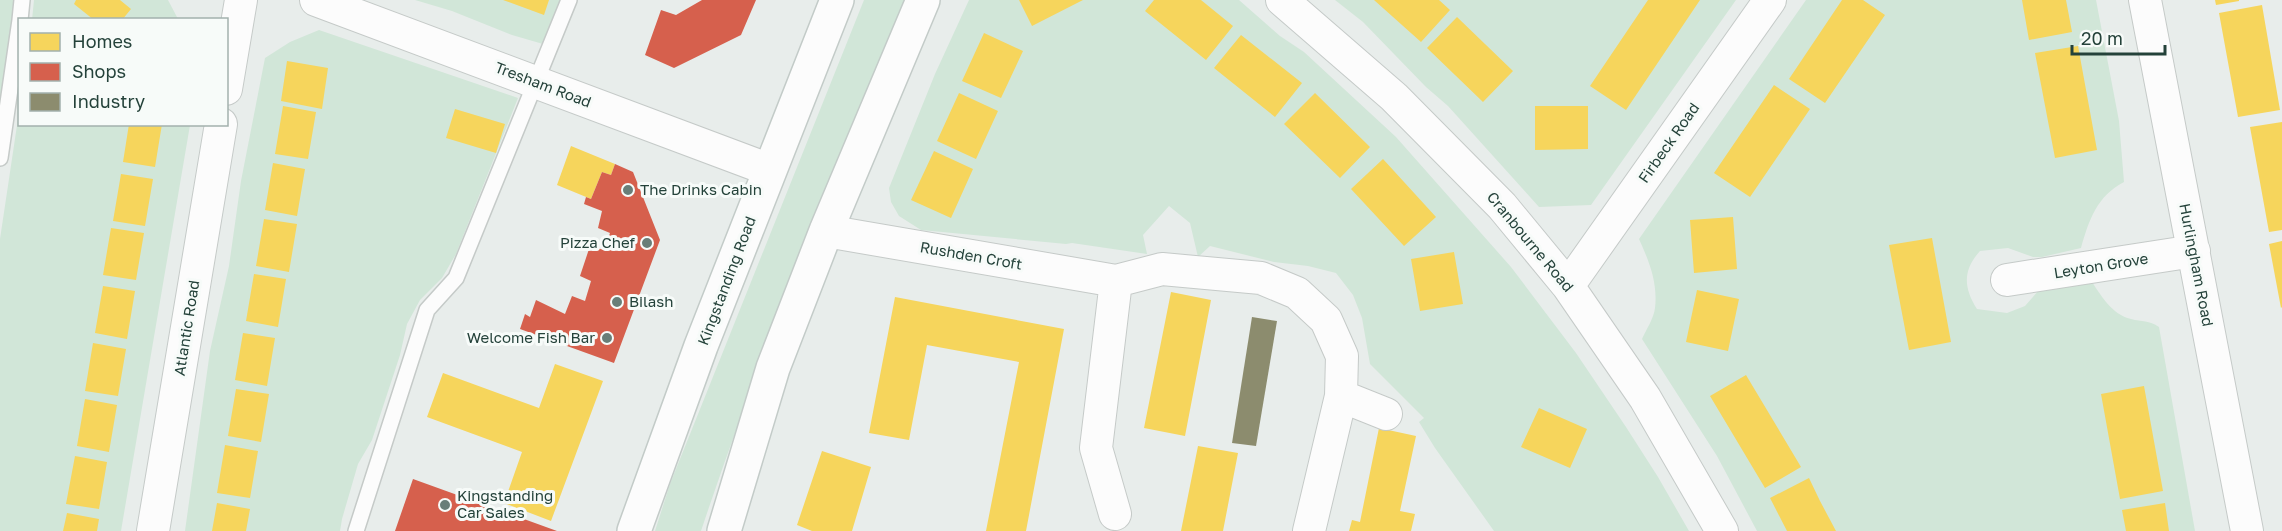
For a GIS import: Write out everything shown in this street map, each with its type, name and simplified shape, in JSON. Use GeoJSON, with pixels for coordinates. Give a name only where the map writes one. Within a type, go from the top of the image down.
{"type":"FeatureCollection","features":[{"type":"Feature","properties":{"kind":"main road","name":"Kingstanding Road"},"geometry":{"type":"LineString","coordinates":[[634,531],[701,346],[837,0]]}},
{"type":"Feature","properties":{"kind":"main road"},"geometry":{"type":"LineString","coordinates":[[724,531],[773,368],[826,231],[923,0]]}},
{"type":"Feature","properties":{"kind":"street"},"geometry":{"type":"LineString","coordinates":[[228,77],[241,0]]}},
{"type":"Feature","properties":{"kind":"street","name":"Tresham Road"},"geometry":{"type":"LineString","coordinates":[[316,0],[770,170]]}},
{"type":"Feature","properties":{"kind":"street","name":"Cranbourne Road"},"geometry":{"type":"LineString","coordinates":[[1282,0],[1402,105],[1503,206],[1568,286],[1645,398],[1722,531]]}},
{"type":"Feature","properties":{"kind":"street","name":"Firbeck Road"},"geometry":{"type":"LineString","coordinates":[[1568,286],[1770,0]]}},
{"type":"Feature","properties":{"kind":"street","name":"Hurlingham Road"},"geometry":{"type":"LineString","coordinates":[[2145,0],[2247,531]]}},
{"type":"Feature","properties":{"kind":"street","name":"Atlantic Road"},"geometry":{"type":"LineString","coordinates":[[153,531],[221,126]]}},
{"type":"Feature","properties":{"kind":"street","name":"Rushden Croft"},"geometry":{"type":"LineString","coordinates":[[826,231],[1116,281],[1162,269],[1261,278],[1297,293],[1326,320],[1342,356],[1341,396],[1309,531]]}},
{"type":"Feature","properties":{"kind":"street","name":"Leyton Grove"},"geometry":{"type":"LineString","coordinates":[[2007,280],[2194,251]]}},
{"type":"Feature","properties":{"kind":"street"},"geometry":{"type":"LineString","coordinates":[[1115,514],[1096,448],[1116,281]]}},
{"type":"Feature","properties":{"kind":"street"},"geometry":{"type":"LineString","coordinates":[[1341,396],[1386,414]]}},
{"type":"Feature","properties":{"kind":"lane"},"geometry":{"type":"LineString","coordinates":[[20,18],[22,0]]}},
{"type":"Feature","properties":{"kind":"lane"},"geometry":{"type":"LineString","coordinates":[[356,531],[427,310],[456,279],[569,0]]}},
{"type":"Feature","properties":{"kind":"lane"},"geometry":{"type":"LineString","coordinates":[[0,158],[18,34]]}},
{"type":"Feature","properties":{"kind":"green space"},"geometry":{"type":"Polygon","coordinates":[[[0,0],[16,0],[0,107],[0,0]]]}},
{"type":"Feature","properties":{"kind":"green space"},"geometry":{"type":"Polygon","coordinates":[[[34,0],[168,0],[177,18],[32,18],[34,0]]]}},
{"type":"Feature","properties":{"kind":"green space"},"geometry":{"type":"Polygon","coordinates":[[[415,0],[560,0],[543,44],[415,0]]]}},
{"type":"Feature","properties":{"kind":"green space"},"geometry":{"type":"Polygon","coordinates":[[[864,0],[908,0],[773,330],[701,531],[655,531],[670,484],[864,0]]]}},
{"type":"Feature","properties":{"kind":"green space"},"geometry":{"type":"Polygon","coordinates":[[[969,0],[1239,0],[1280,36],[1304,52],[1396,137],[1511,267],[1576,353],[1626,427],[1689,531],[1494,531],[1435,448],[1419,422],[1424,418],[1370,364],[1362,318],[1353,295],[1336,273],[1308,266],[1274,262],[1210,246],[1198,257],[1190,223],[1169,206],[1143,235],[1147,254],[1072,243],[921,230],[899,216],[891,202],[889,188],[935,74],[969,0]]]}},
{"type":"Feature","properties":{"kind":"green space"},"geometry":{"type":"Polygon","coordinates":[[[1335,0],[1736,0],[1591,205],[1539,207],[1448,106],[1426,87],[1363,22],[1335,0]]]}},
{"type":"Feature","properties":{"kind":"green space"},"geometry":{"type":"Polygon","coordinates":[[[1806,0],[2096,0],[2119,121],[2124,182],[2107,194],[2095,210],[2081,248],[2042,257],[2033,257],[2008,248],[1980,251],[1970,265],[1967,286],[1977,309],[2007,313],[2025,306],[2039,290],[2090,279],[2112,309],[2124,317],[2149,322],[2159,327],[2195,531],[1757,531],[1717,456],[1642,339],[1653,316],[1656,299],[1652,272],[1639,239],[1806,0]]]}},
{"type":"Feature","properties":{"kind":"green space"},"geometry":{"type":"Polygon","coordinates":[[[319,30],[518,98],[456,254],[442,278],[420,300],[407,324],[400,355],[372,440],[358,464],[340,531],[185,531],[210,351],[229,266],[241,181],[265,58],[290,42],[319,30]]]}},
{"type":"Feature","properties":{"kind":"green space"},"geometry":{"type":"Polygon","coordinates":[[[18,119],[18,126],[190,126],[121,531],[0,531],[0,239],[18,119]]]}},
{"type":"Feature","properties":{"kind":"building: Homes"},"geometry":{"type":"Polygon","coordinates":[[[76,0],[120,0],[131,9],[124,18],[92,18],[74,4],[76,0]]]}},
{"type":"Feature","properties":{"kind":"building: Homes"},"geometry":{"type":"Polygon","coordinates":[[[503,0],[549,0],[544,15],[503,0]]]}},
{"type":"Feature","properties":{"kind":"building: Homes"},"geometry":{"type":"Polygon","coordinates":[[[1019,0],[1083,0],[1032,26],[1019,0]]]}},
{"type":"Feature","properties":{"kind":"building: Homes"},"geometry":{"type":"Polygon","coordinates":[[[1154,0],[1201,0],[1233,26],[1206,60],[1145,11],[1154,0]]]}},
{"type":"Feature","properties":{"kind":"building: Homes"},"geometry":{"type":"Polygon","coordinates":[[[1374,0],[1439,0],[1450,10],[1421,42],[1374,0]]]}},
{"type":"Feature","properties":{"kind":"building: Homes"},"geometry":{"type":"Polygon","coordinates":[[[1648,0],[1700,0],[1626,110],[1590,86],[1648,0]]]}},
{"type":"Feature","properties":{"kind":"building: Homes"},"geometry":{"type":"Polygon","coordinates":[[[1842,0],[1863,0],[1885,15],[1825,103],[1789,79],[1842,0]]]}},
{"type":"Feature","properties":{"kind":"building: Homes"},"geometry":{"type":"Polygon","coordinates":[[[2022,0],[2066,0],[2072,32],[2029,40],[2022,0]]]}},
{"type":"Feature","properties":{"kind":"building: Homes"},"geometry":{"type":"Polygon","coordinates":[[[2215,0],[2239,0],[2239,1],[2216,5],[2215,0]]]}},
{"type":"Feature","properties":{"kind":"building: Homes"},"geometry":{"type":"Polygon","coordinates":[[[2262,5],[2280,110],[2238,117],[2219,13],[2262,5]]]}},
{"type":"Feature","properties":{"kind":"building: Homes"},"geometry":{"type":"Polygon","coordinates":[[[1457,17],[1513,71],[1483,102],[1427,48],[1457,17]]]}},
{"type":"Feature","properties":{"kind":"building: Homes"},"geometry":{"type":"Polygon","coordinates":[[[984,33],[1023,51],[1001,98],[962,81],[984,33]]]}},
{"type":"Feature","properties":{"kind":"building: Homes"},"geometry":{"type":"Polygon","coordinates":[[[1241,35],[1302,83],[1275,117],[1214,68],[1241,35]]]}},
{"type":"Feature","properties":{"kind":"building: Homes"},"geometry":{"type":"Polygon","coordinates":[[[2078,46],[2097,150],[2055,158],[2035,53],[2078,46]]]}},
{"type":"Feature","properties":{"kind":"building: Homes"},"geometry":{"type":"Polygon","coordinates":[[[287,61],[328,68],[322,109],[281,101],[287,61]]]}},
{"type":"Feature","properties":{"kind":"building: Homes"},"geometry":{"type":"Polygon","coordinates":[[[1774,85],[1810,109],[1750,197],[1714,173],[1774,85]]]}},
{"type":"Feature","properties":{"kind":"building: Homes"},"geometry":{"type":"Polygon","coordinates":[[[959,93],[998,111],[976,159],[937,141],[959,93]]]}},
{"type":"Feature","properties":{"kind":"building: Homes"},"geometry":{"type":"Polygon","coordinates":[[[1315,93],[1370,147],[1340,178],[1284,124],[1315,93]]]}},
{"type":"Feature","properties":{"kind":"building: Homes"},"geometry":{"type":"Polygon","coordinates":[[[283,106],[316,112],[308,159],[275,154],[283,106]]]}},
{"type":"Feature","properties":{"kind":"building: Homes"},"geometry":{"type":"Polygon","coordinates":[[[1535,106],[1588,106],[1588,149],[1535,150],[1535,106]]]}},
{"type":"Feature","properties":{"kind":"building: Homes"},"geometry":{"type":"Polygon","coordinates":[[[455,109],[505,124],[496,153],[446,138],[455,109]]]}},
{"type":"Feature","properties":{"kind":"building: Homes"},"geometry":{"type":"Polygon","coordinates":[[[2282,122],[2282,230],[2269,232],[2250,127],[2282,122]]]}},
{"type":"Feature","properties":{"kind":"building: Homes"},"geometry":{"type":"Polygon","coordinates":[[[129,126],[162,126],[155,167],[123,162],[129,126]]]}},
{"type":"Feature","properties":{"kind":"building: Homes"},"geometry":{"type":"Polygon","coordinates":[[[571,146],[615,164],[611,175],[602,172],[591,199],[557,185],[571,146]]]}},
{"type":"Feature","properties":{"kind":"building: Homes"},"geometry":{"type":"Polygon","coordinates":[[[934,151],[973,169],[951,218],[911,200],[934,151]]]}},
{"type":"Feature","properties":{"kind":"building: Homes"},"geometry":{"type":"Polygon","coordinates":[[[1383,159],[1436,217],[1404,246],[1351,189],[1383,159]]]}},
{"type":"Feature","properties":{"kind":"building: Homes"},"geometry":{"type":"Polygon","coordinates":[[[273,163],[305,169],[297,216],[265,210],[273,163]]]}},
{"type":"Feature","properties":{"kind":"building: Homes"},"geometry":{"type":"Polygon","coordinates":[[[121,174],[153,179],[145,226],[113,221],[121,174]]]}},
{"type":"Feature","properties":{"kind":"building: Homes"},"geometry":{"type":"Polygon","coordinates":[[[1733,217],[1737,269],[1694,273],[1690,220],[1733,217]]]}},
{"type":"Feature","properties":{"kind":"building: Homes"},"geometry":{"type":"Polygon","coordinates":[[[264,219],[297,224],[289,272],[256,266],[264,219]]]}},
{"type":"Feature","properties":{"kind":"building: Homes"},"geometry":{"type":"Polygon","coordinates":[[[111,228],[144,233],[136,280],[103,275],[111,228]]]}},
{"type":"Feature","properties":{"kind":"building: Homes"},"geometry":{"type":"Polygon","coordinates":[[[1932,238],[1951,342],[1909,350],[1889,245],[1932,238]]]}},
{"type":"Feature","properties":{"kind":"building: Homes"},"geometry":{"type":"Polygon","coordinates":[[[2282,241],[2282,307],[2281,308],[2269,244],[2282,241]]]}},
{"type":"Feature","properties":{"kind":"building: Homes"},"geometry":{"type":"Polygon","coordinates":[[[1454,252],[1463,304],[1420,311],[1411,259],[1454,252]]]}},
{"type":"Feature","properties":{"kind":"building: Homes"},"geometry":{"type":"Polygon","coordinates":[[[254,274],[286,279],[278,327],[246,321],[254,274]]]}},
{"type":"Feature","properties":{"kind":"building: Homes"},"geometry":{"type":"Polygon","coordinates":[[[103,286],[135,291],[127,339],[95,333],[103,286]]]}},
{"type":"Feature","properties":{"kind":"building: Homes"},"geometry":{"type":"Polygon","coordinates":[[[1697,290],[1739,299],[1728,351],[1686,342],[1697,290]]]}},
{"type":"Feature","properties":{"kind":"building: Homes"},"geometry":{"type":"Polygon","coordinates":[[[1171,292],[1211,300],[1185,436],[1144,428],[1171,292]]]}},
{"type":"Feature","properties":{"kind":"building: Homes"},"geometry":{"type":"Polygon","coordinates":[[[895,297],[1064,329],[1026,531],[986,531],[1019,362],[927,345],[909,440],[869,433],[895,297]]]}},
{"type":"Feature","properties":{"kind":"building: Homes"},"geometry":{"type":"Polygon","coordinates":[[[243,333],[275,338],[267,386],[235,380],[243,333]]]}},
{"type":"Feature","properties":{"kind":"building: Homes"},"geometry":{"type":"Polygon","coordinates":[[[93,343],[126,349],[118,396],[85,391],[93,343]]]}},
{"type":"Feature","properties":{"kind":"building: Homes"},"geometry":{"type":"Polygon","coordinates":[[[555,364],[603,381],[551,521],[504,503],[522,452],[427,417],[443,373],[539,408],[555,364]]]}},
{"type":"Feature","properties":{"kind":"building: Homes"},"geometry":{"type":"Polygon","coordinates":[[[1746,375],[1801,467],[1765,488],[1710,396],[1746,375]]]}},
{"type":"Feature","properties":{"kind":"building: Homes"},"geometry":{"type":"Polygon","coordinates":[[[2144,386],[2163,491],[2120,499],[2101,394],[2144,386]]]}},
{"type":"Feature","properties":{"kind":"building: Homes"},"geometry":{"type":"Polygon","coordinates":[[[236,389],[269,394],[261,442],[228,436],[236,389]]]}},
{"type":"Feature","properties":{"kind":"building: Homes"},"geometry":{"type":"Polygon","coordinates":[[[85,399],[117,405],[109,452],[77,446],[85,399]]]}},
{"type":"Feature","properties":{"kind":"building: Homes"},"geometry":{"type":"Polygon","coordinates":[[[1539,408],[1587,429],[1570,468],[1521,447],[1539,408]]]}},
{"type":"Feature","properties":{"kind":"building: Homes"},"geometry":{"type":"Polygon","coordinates":[[[1379,428],[1416,436],[1400,511],[1415,514],[1411,531],[1349,531],[1352,520],[1360,522],[1379,428]]]}},
{"type":"Feature","properties":{"kind":"building: Homes"},"geometry":{"type":"Polygon","coordinates":[[[225,445],[258,451],[250,498],[217,493],[225,445]]]}},
{"type":"Feature","properties":{"kind":"building: Homes"},"geometry":{"type":"Polygon","coordinates":[[[1198,446],[1238,453],[1223,531],[1181,531],[1198,446]]]}},
{"type":"Feature","properties":{"kind":"building: Homes"},"geometry":{"type":"Polygon","coordinates":[[[822,451],[871,467],[852,531],[812,531],[797,525],[822,451]]]}},
{"type":"Feature","properties":{"kind":"building: Homes"},"geometry":{"type":"Polygon","coordinates":[[[75,456],[107,462],[99,509],[66,504],[75,456]]]}},
{"type":"Feature","properties":{"kind":"building: Homes"},"geometry":{"type":"Polygon","coordinates":[[[1809,478],[1836,531],[1787,531],[1770,498],[1809,478]]]}},
{"type":"Feature","properties":{"kind":"building: Homes"},"geometry":{"type":"Polygon","coordinates":[[[217,503],[250,509],[246,531],[212,531],[217,503]]]}},
{"type":"Feature","properties":{"kind":"building: Homes"},"geometry":{"type":"Polygon","coordinates":[[[2165,503],[2169,531],[2126,531],[2122,510],[2165,503]]]}},
{"type":"Feature","properties":{"kind":"building: Homes"},"geometry":{"type":"Polygon","coordinates":[[[67,513],[99,519],[97,531],[63,531],[67,513]]]}},
{"type":"Feature","properties":{"kind":"building: Shops"},"geometry":{"type":"Polygon","coordinates":[[[702,0],[756,0],[741,35],[674,68],[645,55],[661,10],[676,15],[702,0]]]}},
{"type":"Feature","properties":{"kind":"building: Shops"},"geometry":{"type":"Polygon","coordinates":[[[615,164],[633,172],[660,240],[614,363],[520,329],[525,314],[530,317],[536,300],[565,314],[572,296],[585,301],[591,281],[580,276],[590,246],[604,250],[610,233],[598,228],[602,211],[584,204],[586,197],[591,199],[602,172],[611,175],[615,164]]]}},
{"type":"Feature","properties":{"kind":"building: Shops","name":"Kingstanding Car Sales"},"geometry":{"type":"Polygon","coordinates":[[[413,479],[557,531],[395,531],[413,479]]]}},
{"type":"Feature","properties":{"kind":"building: Industry"},"geometry":{"type":"Polygon","coordinates":[[[1252,317],[1277,321],[1256,446],[1232,443],[1252,317]]]}},
{"type":"Feature","properties":{"kind":"place","name":"The Drinks Cabin"},"geometry":{"type":"Point","coordinates":[628,190]}},
{"type":"Feature","properties":{"kind":"place","name":"Pizza Chef"},"geometry":{"type":"Point","coordinates":[647,243]}},
{"type":"Feature","properties":{"kind":"place","name":"Bilash"},"geometry":{"type":"Point","coordinates":[617,302]}},
{"type":"Feature","properties":{"kind":"place","name":"Welcome Fish Bar"},"geometry":{"type":"Point","coordinates":[607,338]}},
{"type":"Feature","properties":{"kind":"place","name":"Kingstanding Car Sales"},"geometry":{"type":"Point","coordinates":[445,505]}}]}
